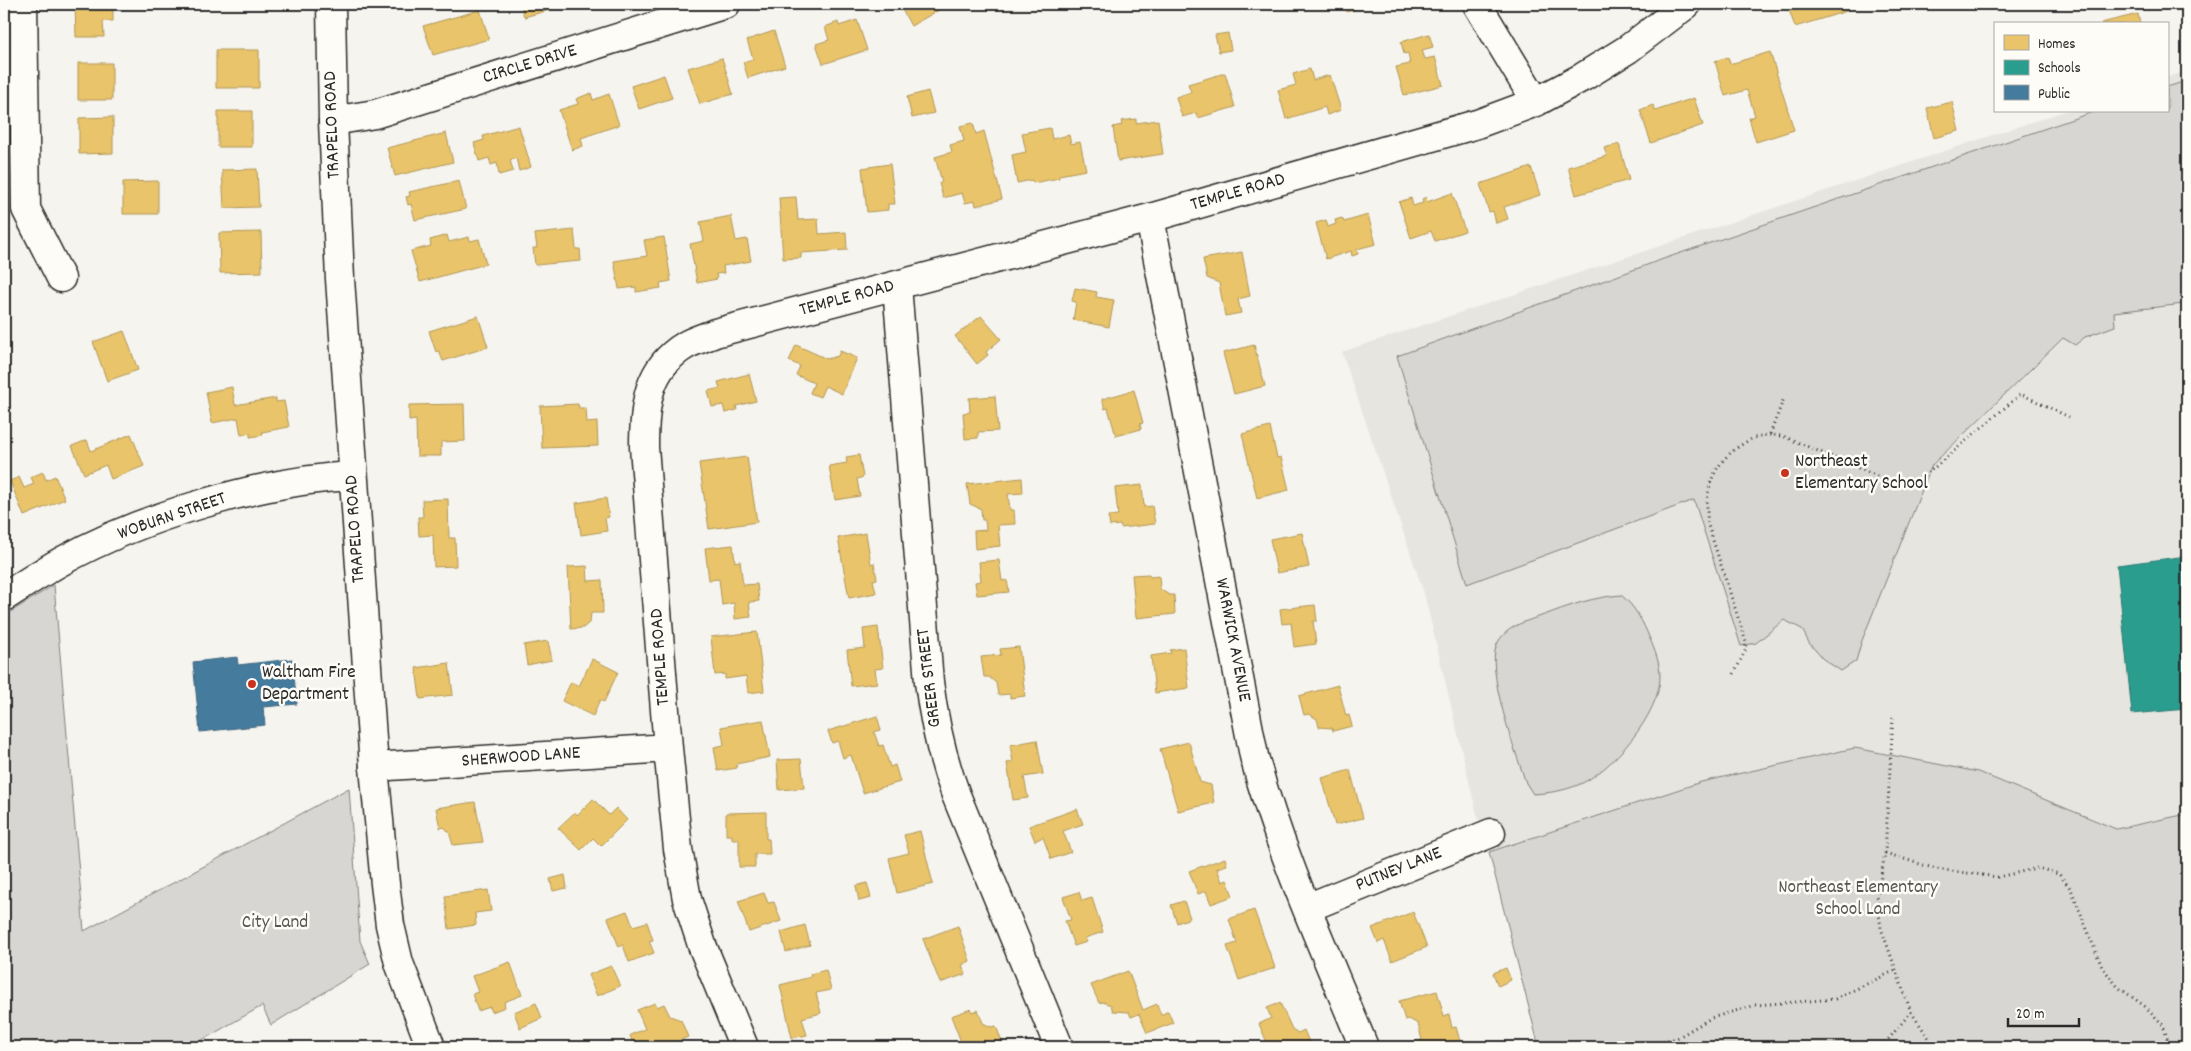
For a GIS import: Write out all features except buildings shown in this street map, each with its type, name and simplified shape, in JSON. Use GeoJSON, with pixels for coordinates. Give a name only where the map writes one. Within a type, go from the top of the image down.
{"type":"FeatureCollection","features":[{"type":"Feature","properties":{"kind":"street"},"geometry":{"type":"LineString","coordinates":[[24,4],[26,209],[61,278]]}},
{"type":"Feature","properties":{"kind":"street","name":"TRAPELO ROAD"},"geometry":{"type":"LineString","coordinates":[[331,4],[333,120],[340,279],[352,476],[374,768],[390,925],[399,963],[431,1047]]}},
{"type":"Feature","properties":{"kind":"street","name":"CIRCLE DRIVE"},"geometry":{"type":"LineString","coordinates":[[333,120],[375,114],[726,4]]}},
{"type":"Feature","properties":{"kind":"street"},"geometry":{"type":"LineString","coordinates":[[1477,4],[1536,102]]}},
{"type":"Feature","properties":{"kind":"street","name":"TEMPLE ROAD"},"geometry":{"type":"LineString","coordinates":[[744,1047],[702,945],[688,899],[678,849],[644,447],[644,414],[650,386],[664,364],[686,345],[715,333],[1150,218],[1477,124],[1536,102],[1583,77],[1628,49],[1687,4]]}},
{"type":"Feature","properties":{"kind":"street","name":"WARWICK AVENUE"},"geometry":{"type":"LineString","coordinates":[[1150,218],[1254,756],[1267,805],[1283,852],[1364,1047]]}},
{"type":"Feature","properties":{"kind":"street","name":"GREER STREET"},"geometry":{"type":"LineString","coordinates":[[897,286],[929,682],[934,723],[942,760],[1059,1047]]}},
{"type":"Feature","properties":{"kind":"street","name":"WOBURN STREET"},"geometry":{"type":"LineString","coordinates":[[4,597],[63,560],[150,522],[225,498],[283,483],[305,479],[352,476]]}},
{"type":"Feature","properties":{"kind":"street","name":"SHERWOOD LANE"},"geometry":{"type":"LineString","coordinates":[[374,768],[668,748]]}},
{"type":"Feature","properties":{"kind":"street","name":"PUTNEY LANE"},"geometry":{"type":"LineString","coordinates":[[1307,908],[1491,833]]}},
{"type":"Feature","properties":{"kind":"path"},"geometry":{"type":"LineString","coordinates":[[1734,674],[1745,651],[1746,642],[1708,525],[1707,492],[1712,477],[1720,463],[1732,452],[1760,435],[1770,434],[1785,437],[1889,481],[1902,483],[1921,479],[2021,394],[2069,417]]}},
{"type":"Feature","properties":{"kind":"path"},"geometry":{"type":"LineString","coordinates":[[1770,434],[1784,398]]}},
{"type":"Feature","properties":{"kind":"path"},"geometry":{"type":"LineString","coordinates":[[1893,717],[1885,853],[1877,899],[1881,928],[1911,1012],[1935,1047]]}},
{"type":"Feature","properties":{"kind":"path"},"geometry":{"type":"LineString","coordinates":[[1885,853],[1936,869],[1998,877],[2038,868],[2059,874],[2071,889],[2102,967],[2118,987],[2146,1007],[2163,1025],[2170,1047]]}},
{"type":"Feature","properties":{"kind":"path"},"geometry":{"type":"LineString","coordinates":[[1628,1044],[1654,1043],[1677,1038],[1711,1018],[1756,1005],[1835,999],[1896,970]]}},
{"type":"Feature","properties":{"kind":"path"},"geometry":{"type":"LineString","coordinates":[[1882,1047],[1911,1012]]}},
{"type":"Feature","properties":{"kind":"shaded area","name":"Northeast Elementary School"},"geometry":{"type":"Polygon","coordinates":[[[2187,71],[2187,814],[2116,829],[1978,772],[1701,782],[1489,852],[1476,810],[1424,593],[1342,352],[2062,112],[2168,112],[2168,77],[2187,71]]]}},
{"type":"Feature","properties":{"kind":"green space"},"geometry":{"type":"Polygon","coordinates":[[[2186,81],[2187,296],[2184,304],[2114,312],[2115,326],[2085,337],[2075,345],[2063,338],[1932,465],[1861,643],[1856,661],[1841,671],[1823,659],[1809,643],[1802,629],[1784,620],[1756,643],[1741,646],[1694,500],[1467,584],[1397,356],[1666,258],[2093,112],[2168,112],[2168,87],[2186,81]]]}},
{"type":"Feature","properties":{"kind":"green space","name":"City Land"},"geometry":{"type":"Polygon","coordinates":[[[54,585],[84,931],[349,788],[360,941],[370,964],[271,1025],[262,1006],[190,1047],[4,1047],[4,616],[54,585]]]}},
{"type":"Feature","properties":{"kind":"green space"},"geometry":{"type":"Polygon","coordinates":[[[1621,595],[1638,615],[1657,657],[1660,676],[1658,691],[1652,707],[1632,740],[1605,768],[1591,778],[1567,789],[1533,794],[1526,783],[1498,690],[1495,654],[1498,642],[1513,627],[1526,621],[1583,602],[1621,595]]]}},
{"type":"Feature","properties":{"kind":"green space","name":"Northeast Elementary School Land"},"geometry":{"type":"Polygon","coordinates":[[[1855,748],[1978,772],[2116,829],[2187,814],[2187,1047],[1539,1047],[1489,852],[1701,782],[1855,748]]]}},
{"type":"Feature","properties":{"kind":"place","name":"Northeast Elementary School"},"geometry":{"type":"Point","coordinates":[1785,473]}},
{"type":"Feature","properties":{"kind":"place","name":"Waltham Fire Department"},"geometry":{"type":"Point","coordinates":[252,684]}}]}
